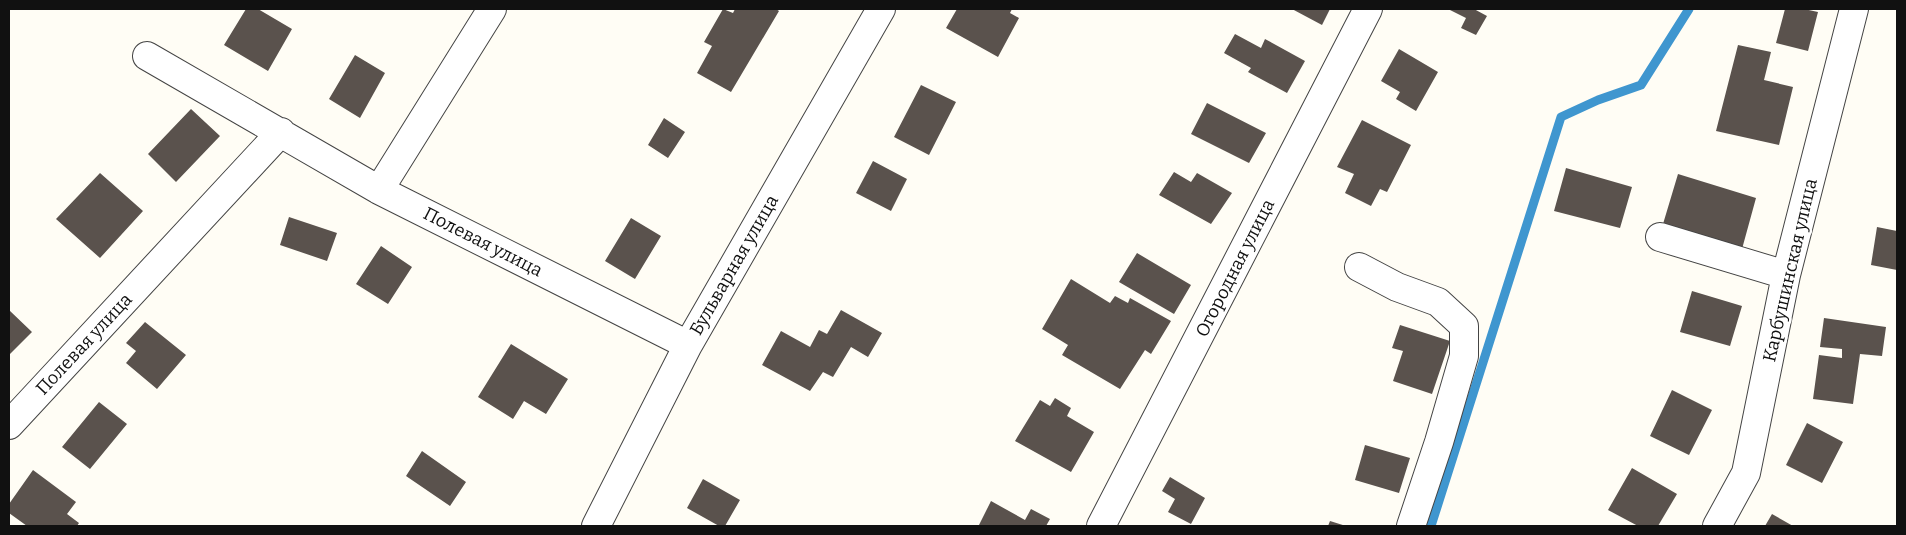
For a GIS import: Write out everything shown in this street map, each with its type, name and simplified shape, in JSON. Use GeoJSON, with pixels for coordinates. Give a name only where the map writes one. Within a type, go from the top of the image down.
{"type":"FeatureCollection","features":[{"type":"Feature","properties":{"kind":"street"},"geometry":{"type":"LineString","coordinates":[[379,190],[492,9]]}},
{"type":"Feature","properties":{"kind":"street","name":"Бульварная улица"},"geometry":{"type":"LineString","coordinates":[[596,526],[688,345],[881,9]]}},
{"type":"Feature","properties":{"kind":"street","name":"Огородная улица"},"geometry":{"type":"LineString","coordinates":[[1101,526],[1368,9]]}},
{"type":"Feature","properties":{"kind":"street","name":"Карбушинская улица"},"geometry":{"type":"LineString","coordinates":[[1717,526],[1746,473],[1786,275],[1854,9]]}},
{"type":"Feature","properties":{"kind":"street","name":"Полевая улица"},"geometry":{"type":"LineString","coordinates":[[147,56],[379,190],[688,345]]}},
{"type":"Feature","properties":{"kind":"street","name":"Полевая улица"},"geometry":{"type":"LineString","coordinates":[[9,425],[281,132]]}},
{"type":"Feature","properties":{"kind":"street"},"geometry":{"type":"LineString","coordinates":[[1660,237],[1786,275]]}},
{"type":"Feature","properties":{"kind":"street"},"geometry":{"type":"LineString","coordinates":[[1360,267],[1397,287],[1438,302],[1464,326],[1464,356],[1439,442],[1411,526]]}},
{"type":"Feature","properties":{"kind":"building"},"geometry":{"type":"Polygon","coordinates":[[[246,9],[258,9],[292,29],[268,71],[224,45],[246,9]]]}},
{"type":"Feature","properties":{"kind":"building"},"geometry":{"type":"Polygon","coordinates":[[[723,9],[733,13],[735,9],[776,9],[779,11],[731,92],[697,73],[712,46],[704,42],[723,9]]]}},
{"type":"Feature","properties":{"kind":"building"},"geometry":{"type":"Polygon","coordinates":[[[957,9],[1012,9],[1010,13],[1019,18],[998,57],[946,28],[957,9]]]}},
{"type":"Feature","properties":{"kind":"building"},"geometry":{"type":"Polygon","coordinates":[[[1292,9],[1330,9],[1322,25],[1292,9]]]}},
{"type":"Feature","properties":{"kind":"building"},"geometry":{"type":"Polygon","coordinates":[[[1448,9],[1474,9],[1487,16],[1476,35],[1461,28],[1466,18],[1448,9]]]}},
{"type":"Feature","properties":{"kind":"building"},"geometry":{"type":"Polygon","coordinates":[[[1785,9],[1804,9],[1818,12],[1808,51],[1776,43],[1785,9]]]}},
{"type":"Feature","properties":{"kind":"building"},"geometry":{"type":"Polygon","coordinates":[[[1235,34],[1261,48],[1265,39],[1305,61],[1287,93],[1248,72],[1251,68],[1224,53],[1235,34]]]}},
{"type":"Feature","properties":{"kind":"building"},"geometry":{"type":"Polygon","coordinates":[[[1738,45],[1771,52],[1764,80],[1793,87],[1779,145],[1716,131],[1738,45]]]}},
{"type":"Feature","properties":{"kind":"building"},"geometry":{"type":"Polygon","coordinates":[[[1399,49],[1438,72],[1416,111],[1396,99],[1400,92],[1381,81],[1399,49]]]}},
{"type":"Feature","properties":{"kind":"building"},"geometry":{"type":"Polygon","coordinates":[[[355,55],[385,73],[360,118],[329,99],[355,55]]]}},
{"type":"Feature","properties":{"kind":"building"},"geometry":{"type":"Polygon","coordinates":[[[921,85],[956,102],[929,155],[894,137],[921,85]]]}},
{"type":"Feature","properties":{"kind":"building"},"geometry":{"type":"Polygon","coordinates":[[[1207,103],[1266,133],[1249,163],[1191,134],[1207,103]]]}},
{"type":"Feature","properties":{"kind":"building"},"geometry":{"type":"Polygon","coordinates":[[[191,109],[220,136],[176,182],[148,154],[191,109]]]}},
{"type":"Feature","properties":{"kind":"building"},"geometry":{"type":"Polygon","coordinates":[[[664,118],[685,132],[668,158],[648,145],[664,118]]]}},
{"type":"Feature","properties":{"kind":"building"},"geometry":{"type":"Polygon","coordinates":[[[1362,120],[1411,145],[1387,192],[1380,189],[1371,206],[1345,193],[1354,174],[1337,167],[1362,120]]]}},
{"type":"Feature","properties":{"kind":"building"},"geometry":{"type":"Polygon","coordinates":[[[873,161],[907,179],[891,211],[856,193],[873,161]]]}},
{"type":"Feature","properties":{"kind":"building"},"geometry":{"type":"Polygon","coordinates":[[[1566,168],[1632,187],[1620,228],[1554,211],[1566,168]]]}},
{"type":"Feature","properties":{"kind":"building"},"geometry":{"type":"Polygon","coordinates":[[[1174,172],[1191,182],[1197,173],[1232,193],[1211,224],[1159,195],[1174,172]]]}},
{"type":"Feature","properties":{"kind":"building"},"geometry":{"type":"Polygon","coordinates":[[[100,173],[143,211],[100,258],[56,219],[100,173]]]}},
{"type":"Feature","properties":{"kind":"building"},"geometry":{"type":"Polygon","coordinates":[[[1678,174],[1756,198],[1742,249],[1663,224],[1678,174]]]}},
{"type":"Feature","properties":{"kind":"building"},"geometry":{"type":"Polygon","coordinates":[[[289,217],[337,233],[327,261],[280,245],[289,217]]]}},
{"type":"Feature","properties":{"kind":"building"},"geometry":{"type":"Polygon","coordinates":[[[631,218],[661,236],[635,279],[605,261],[631,218]]]}},
{"type":"Feature","properties":{"kind":"building"},"geometry":{"type":"Polygon","coordinates":[[[1877,227],[1897,231],[1897,270],[1871,265],[1877,227]]]}},
{"type":"Feature","properties":{"kind":"building"},"geometry":{"type":"Polygon","coordinates":[[[381,246],[412,267],[388,304],[356,284],[381,246]]]}},
{"type":"Feature","properties":{"kind":"building"},"geometry":{"type":"Polygon","coordinates":[[[1137,253],[1191,285],[1174,314],[1119,282],[1137,253]]]}},
{"type":"Feature","properties":{"kind":"building"},"geometry":{"type":"Polygon","coordinates":[[[1071,279],[1110,303],[1115,296],[1128,303],[1130,298],[1171,321],[1151,354],[1145,350],[1120,389],[1062,355],[1068,345],[1042,329],[1071,279]]]}},
{"type":"Feature","properties":{"kind":"building"},"geometry":{"type":"Polygon","coordinates":[[[1692,291],[1742,306],[1730,346],[1680,332],[1692,291]]]}},
{"type":"Feature","properties":{"kind":"building"},"geometry":{"type":"Polygon","coordinates":[[[9,310],[32,332],[9,355],[9,310]]]}},
{"type":"Feature","properties":{"kind":"building"},"geometry":{"type":"Polygon","coordinates":[[[841,310],[882,333],[868,357],[851,347],[833,377],[823,372],[810,391],[762,365],[781,331],[810,347],[819,330],[827,334],[841,310]]]}},
{"type":"Feature","properties":{"kind":"building"},"geometry":{"type":"Polygon","coordinates":[[[1824,318],[1886,327],[1882,356],[1860,354],[1853,404],[1813,399],[1819,355],[1842,358],[1842,349],[1820,347],[1824,318]]]}},
{"type":"Feature","properties":{"kind":"building"},"geometry":{"type":"Polygon","coordinates":[[[145,322],[186,355],[157,389],[126,363],[136,351],[126,343],[145,322]]]}},
{"type":"Feature","properties":{"kind":"building"},"geometry":{"type":"Polygon","coordinates":[[[1400,325],[1450,341],[1432,394],[1393,381],[1403,351],[1392,348],[1400,325]]]}},
{"type":"Feature","properties":{"kind":"building"},"geometry":{"type":"Polygon","coordinates":[[[511,344],[568,379],[546,414],[524,401],[513,419],[478,397],[511,344]]]}},
{"type":"Feature","properties":{"kind":"building"},"geometry":{"type":"Polygon","coordinates":[[[1672,390],[1712,410],[1689,455],[1650,436],[1672,390]]]}},
{"type":"Feature","properties":{"kind":"building"},"geometry":{"type":"Polygon","coordinates":[[[1055,398],[1071,408],[1067,416],[1094,432],[1071,472],[1015,441],[1040,400],[1050,406],[1055,398]]]}},
{"type":"Feature","properties":{"kind":"building"},"geometry":{"type":"Polygon","coordinates":[[[99,402],[127,424],[90,469],[62,447],[99,402]]]}},
{"type":"Feature","properties":{"kind":"building"},"geometry":{"type":"Polygon","coordinates":[[[1807,423],[1843,442],[1822,483],[1786,465],[1807,423]]]}},
{"type":"Feature","properties":{"kind":"building"},"geometry":{"type":"Polygon","coordinates":[[[1365,445],[1410,458],[1399,493],[1355,480],[1365,445]]]}},
{"type":"Feature","properties":{"kind":"building"},"geometry":{"type":"Polygon","coordinates":[[[422,451],[466,482],[450,506],[406,476],[422,451]]]}},
{"type":"Feature","properties":{"kind":"building"},"geometry":{"type":"Polygon","coordinates":[[[1632,468],[1677,494],[1658,526],[1638,526],[1608,510],[1632,468]]]}},
{"type":"Feature","properties":{"kind":"building"},"geometry":{"type":"Polygon","coordinates":[[[33,470],[76,502],[67,514],[79,523],[77,526],[27,526],[9,513],[9,504],[33,470]]]}},
{"type":"Feature","properties":{"kind":"building"},"geometry":{"type":"Polygon","coordinates":[[[1170,477],[1205,498],[1191,524],[1168,512],[1175,499],[1162,491],[1170,477]]]}},
{"type":"Feature","properties":{"kind":"building"},"geometry":{"type":"Polygon","coordinates":[[[703,479],[740,500],[725,526],[719,526],[687,508],[703,479]]]}},
{"type":"Feature","properties":{"kind":"building"},"geometry":{"type":"Polygon","coordinates":[[[991,501],[1025,520],[1031,509],[1050,519],[1046,526],[981,526],[979,525],[991,501]]]}},
{"type":"Feature","properties":{"kind":"building"},"geometry":{"type":"Polygon","coordinates":[[[1772,514],[1793,526],[1765,526],[1772,514]]]}},
{"type":"Feature","properties":{"kind":"building"},"geometry":{"type":"Polygon","coordinates":[[[1330,521],[1346,526],[1328,526],[1330,521]]]}},
{"type":"Feature","properties":{"kind":"waterway"},"geometry":{"type":"LineString","coordinates":[[1431,526],[1561,117],[1598,100],[1641,85],[1689,9]]}}]}
